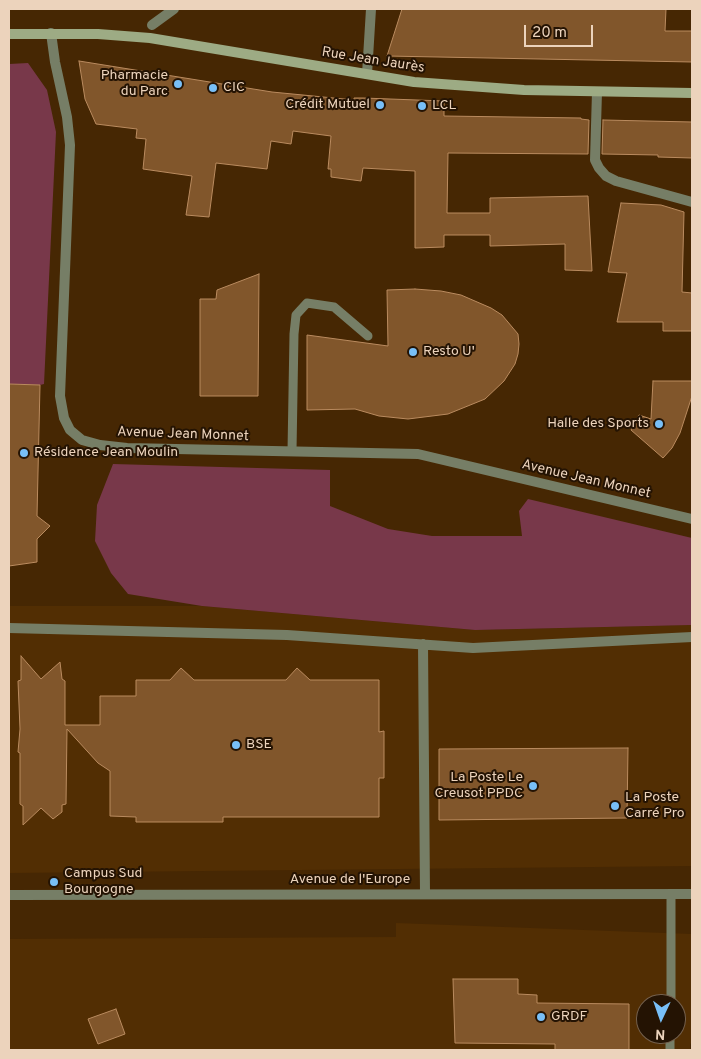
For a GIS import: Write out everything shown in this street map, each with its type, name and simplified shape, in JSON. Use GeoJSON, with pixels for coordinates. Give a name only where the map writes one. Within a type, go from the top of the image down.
{"type":"FeatureCollection","features":[{"type":"Feature","properties":{"kind":"main road","name":"Rue Jean Jaurès"},"geometry":{"type":"LineString","coordinates":[[9,34],[98,34],[150,38],[414,82],[464,87],[692,93]]}},
{"type":"Feature","properties":{"kind":"street"},"geometry":{"type":"LineString","coordinates":[[152,25],[174,9]]}},
{"type":"Feature","properties":{"kind":"street"},"geometry":{"type":"LineString","coordinates":[[367,74],[371,9]]}},
{"type":"Feature","properties":{"kind":"street","name":"Avenue Jean Monnet"},"geometry":{"type":"LineString","coordinates":[[51,33],[67,117],[70,145],[60,389],[64,418],[70,430],[82,440],[100,445],[127,448],[418,454],[692,519]]}},
{"type":"Feature","properties":{"kind":"street"},"geometry":{"type":"LineString","coordinates":[[597,92],[595,160],[599,168],[606,176],[616,181],[692,202]]}},
{"type":"Feature","properties":{"kind":"street"},"geometry":{"type":"LineString","coordinates":[[9,628],[287,635],[473,648],[692,637]]}},
{"type":"Feature","properties":{"kind":"street"},"geometry":{"type":"LineString","coordinates":[[424,644],[425,894]]}},
{"type":"Feature","properties":{"kind":"street","name":"Avenue de l'Europe"},"geometry":{"type":"LineString","coordinates":[[9,895],[692,894]]}},
{"type":"Feature","properties":{"kind":"lane"},"geometry":{"type":"LineString","coordinates":[[292,451],[296,315],[307,303],[334,307],[368,336]]}},
{"type":"Feature","properties":{"kind":"lane"},"geometry":{"type":"LineString","coordinates":[[671,894],[671,994]]}},
{"type":"Feature","properties":{"kind":"shaded area"},"geometry":{"type":"Polygon","coordinates":[[[28,63],[47,90],[56,132],[44,384],[40,385],[9,384],[9,64],[28,63]]]}},
{"type":"Feature","properties":{"kind":"shaded area"},"geometry":{"type":"Polygon","coordinates":[[[113,464],[330,470],[330,506],[388,529],[432,536],[522,536],[519,511],[528,499],[692,538],[692,625],[475,630],[202,606],[128,594],[111,573],[95,541],[97,505],[113,464]]]}},
{"type":"Feature","properties":{"kind":"shaded area"},"geometry":{"type":"Polygon","coordinates":[[[9,606],[202,606],[475,630],[692,625],[692,866],[9,873],[9,606]]]}},
{"type":"Feature","properties":{"kind":"shaded area"},"geometry":{"type":"Polygon","coordinates":[[[396,923],[692,934],[692,1046],[690,1043],[690,1050],[9,1050],[9,939],[396,937],[396,923]]]}},
{"type":"Feature","properties":{"kind":"building"},"geometry":{"type":"Polygon","coordinates":[[[402,9],[666,9],[665,31],[692,31],[692,62],[387,56],[402,9]]]}},
{"type":"Feature","properties":{"kind":"building"},"geometry":{"type":"Polygon","coordinates":[[[79,61],[272,92],[354,100],[354,98],[363,98],[444,101],[444,116],[581,118],[589,120],[588,154],[448,153],[447,213],[490,213],[490,198],[588,196],[592,271],[565,270],[565,244],[490,246],[490,235],[444,235],[444,247],[415,248],[415,171],[363,168],[361,181],[331,177],[331,169],[328,169],[331,136],[293,131],[291,144],[271,141],[267,169],[216,163],[209,217],[186,215],[192,176],[143,169],[146,139],[136,138],[137,129],[96,124],[85,99],[79,61]]]}},
{"type":"Feature","properties":{"kind":"building"},"geometry":{"type":"Polygon","coordinates":[[[603,120],[692,122],[692,158],[602,154],[603,120]]]}},
{"type":"Feature","properties":{"kind":"building"},"geometry":{"type":"Polygon","coordinates":[[[621,203],[661,205],[684,212],[682,292],[692,293],[692,331],[663,331],[663,322],[617,322],[627,273],[608,272],[621,203]]]}},
{"type":"Feature","properties":{"kind":"building"},"geometry":{"type":"Polygon","coordinates":[[[259,274],[258,396],[200,396],[200,299],[216,299],[217,290],[259,274]]]}},
{"type":"Feature","properties":{"kind":"building","name":"Resto U'"},"geometry":{"type":"Polygon","coordinates":[[[415,289],[461,295],[502,315],[518,334],[519,344],[515,364],[504,381],[485,399],[448,414],[408,419],[379,416],[355,409],[307,410],[307,335],[388,346],[387,290],[415,289]]]}},
{"type":"Feature","properties":{"kind":"building","name":"Halle des Sports"},"geometry":{"type":"Polygon","coordinates":[[[653,381],[692,381],[692,396],[680,433],[672,448],[663,458],[631,430],[639,415],[651,419],[653,381]]]}},
{"type":"Feature","properties":{"kind":"building","name":"Résidence Jean Moulin"},"geometry":{"type":"Polygon","coordinates":[[[9,384],[40,385],[37,516],[50,526],[37,539],[37,562],[9,566],[9,384]]]}},
{"type":"Feature","properties":{"kind":"building","name":"BSE"},"geometry":{"type":"Polygon","coordinates":[[[21,656],[41,679],[60,662],[62,679],[65,681],[65,725],[100,725],[100,696],[136,696],[136,680],[170,680],[181,668],[194,680],[286,680],[297,668],[310,680],[379,680],[379,732],[384,731],[384,778],[379,778],[379,817],[223,817],[223,822],[136,822],[136,817],[110,816],[110,771],[98,763],[67,729],[66,804],[62,805],[62,812],[53,819],[41,808],[23,825],[23,806],[20,804],[20,753],[18,752],[20,729],[18,681],[21,680],[21,656]]]}},
{"type":"Feature","properties":{"kind":"building","name":"La Poste Le Creusot PPDC"},"geometry":{"type":"Polygon","coordinates":[[[628,748],[627,818],[439,820],[439,749],[628,748]]]}},
{"type":"Feature","properties":{"kind":"building","name":"GRDF"},"geometry":{"type":"Polygon","coordinates":[[[453,979],[518,979],[518,994],[537,995],[537,1003],[629,1004],[629,1050],[555,1050],[555,1044],[455,1043],[453,979]]]}},
{"type":"Feature","properties":{"kind":"building"},"geometry":{"type":"Polygon","coordinates":[[[116,1009],[125,1034],[98,1044],[88,1019],[116,1009]]]}},
{"type":"Feature","properties":{"kind":"place","name":"Pharmacie du Parc"},"geometry":{"type":"Point","coordinates":[178,84]}},
{"type":"Feature","properties":{"kind":"place","name":"CIC"},"geometry":{"type":"Point","coordinates":[213,88]}},
{"type":"Feature","properties":{"kind":"place","name":"Crédit Mutuel"},"geometry":{"type":"Point","coordinates":[380,105]}},
{"type":"Feature","properties":{"kind":"place","name":"LCL"},"geometry":{"type":"Point","coordinates":[422,106]}},
{"type":"Feature","properties":{"kind":"place","name":"Resto U'"},"geometry":{"type":"Point","coordinates":[413,352]}},
{"type":"Feature","properties":{"kind":"place","name":"Halle des Sports"},"geometry":{"type":"Point","coordinates":[659,424]}},
{"type":"Feature","properties":{"kind":"place","name":"Résidence Jean Moulin"},"geometry":{"type":"Point","coordinates":[24,453]}},
{"type":"Feature","properties":{"kind":"place","name":"BSE"},"geometry":{"type":"Point","coordinates":[236,745]}},
{"type":"Feature","properties":{"kind":"place","name":"La Poste Le Creusot PPDC"},"geometry":{"type":"Point","coordinates":[533,786]}},
{"type":"Feature","properties":{"kind":"place","name":"La Poste Carré Pro"},"geometry":{"type":"Point","coordinates":[615,806]}},
{"type":"Feature","properties":{"kind":"place","name":"Campus Sud Bourgogne"},"geometry":{"type":"Point","coordinates":[54,882]}},
{"type":"Feature","properties":{"kind":"place","name":"GRDF"},"geometry":{"type":"Point","coordinates":[541,1017]}}]}
